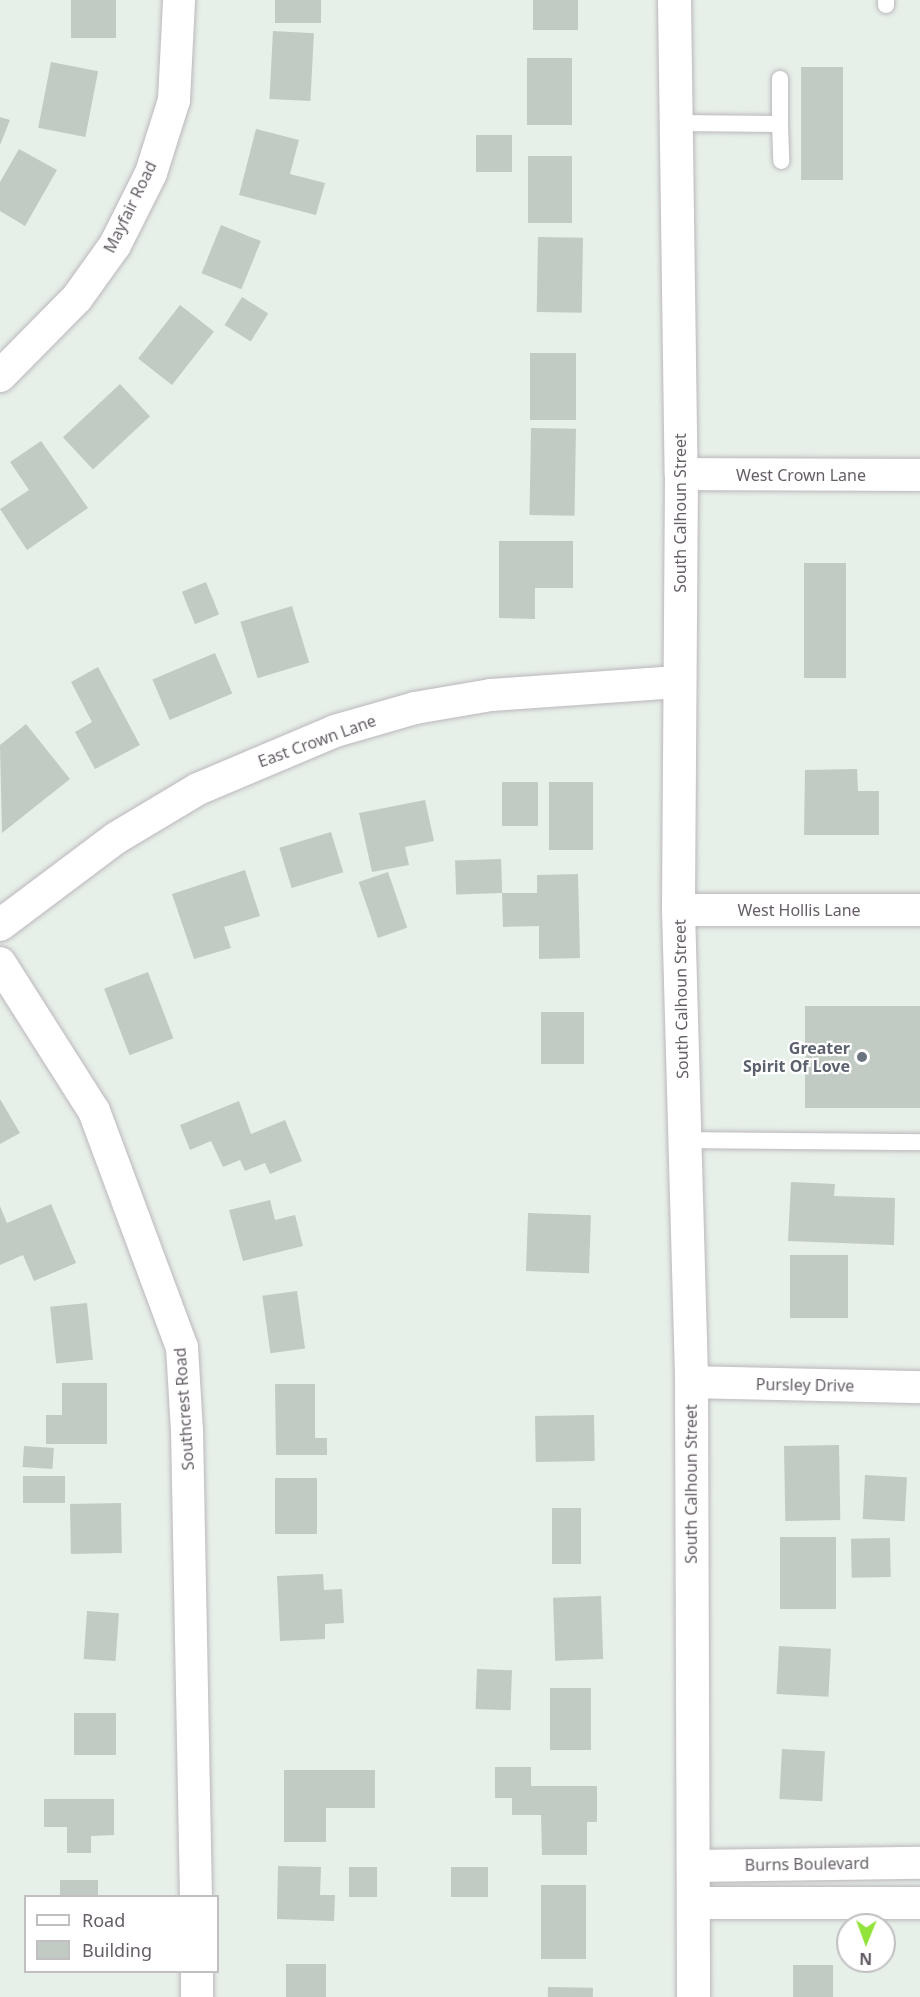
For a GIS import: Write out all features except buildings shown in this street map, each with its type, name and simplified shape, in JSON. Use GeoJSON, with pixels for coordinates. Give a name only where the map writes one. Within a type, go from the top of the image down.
{"type":"FeatureCollection","features":[{"type":"Feature","properties":{"kind":"street","name":"Mayfair Road"},"geometry":{"type":"LineString","coordinates":[[0,376],[77,298],[115,245],[151,173],[174,100],[178,0]]}},
{"type":"Feature","properties":{"kind":"street","name":"South Calhoun Street"},"geometry":{"type":"LineString","coordinates":[[674,0],[681,474],[678,910],[691,1382],[693,1997]]}},
{"type":"Feature","properties":{"kind":"street","name":"West Crown Lane"},"geometry":{"type":"LineString","coordinates":[[681,474],[920,475]]}},
{"type":"Feature","properties":{"kind":"street","name":"East Crown Lane"},"geometry":{"type":"LineString","coordinates":[[0,925],[116,838],[198,789],[335,731],[415,708],[491,695],[678,682]]}},
{"type":"Feature","properties":{"kind":"street","name":"West Hollis Lane"},"geometry":{"type":"LineString","coordinates":[[678,910],[920,910]]}},
{"type":"Feature","properties":{"kind":"street","name":"Southcrest Road"},"geometry":{"type":"LineString","coordinates":[[0,963],[94,1111],[182,1347],[187,1430],[196,1895]]}},
{"type":"Feature","properties":{"kind":"street","name":"Pursley Drive"},"geometry":{"type":"LineString","coordinates":[[691,1382],[920,1387]]}},
{"type":"Feature","properties":{"kind":"street","name":"Burns Boulevard"},"geometry":{"type":"LineString","coordinates":[[693,1866],[920,1863]]}},
{"type":"Feature","properties":{"kind":"street"},"geometry":{"type":"LineString","coordinates":[[693,1903],[920,1903]]}},
{"type":"Feature","properties":{"kind":"street"},"geometry":{"type":"LineString","coordinates":[[197,1973],[197,1997]]}},
{"type":"Feature","properties":{"kind":"lane"},"geometry":{"type":"LineString","coordinates":[[780,79],[781,161]]}},
{"type":"Feature","properties":{"kind":"lane"},"geometry":{"type":"LineString","coordinates":[[676,123],[780,124]]}},
{"type":"Feature","properties":{"kind":"lane"},"geometry":{"type":"LineString","coordinates":[[684,1140],[920,1142]]}},
{"type":"Feature","properties":{"kind":"place","name":"Greater Spirit Of Love"},"geometry":{"type":"Point","coordinates":[862,1057]}}]}
